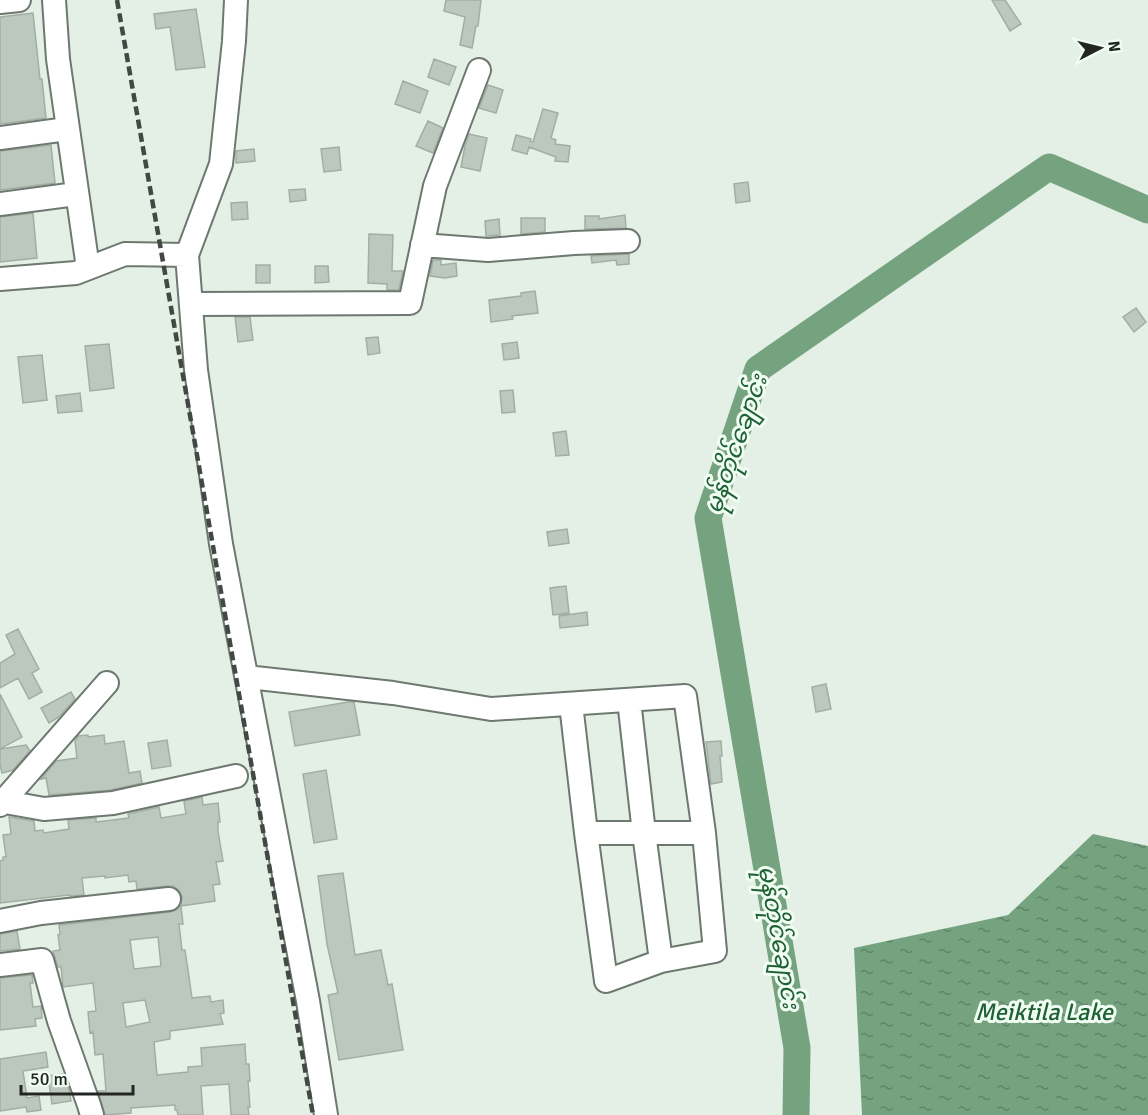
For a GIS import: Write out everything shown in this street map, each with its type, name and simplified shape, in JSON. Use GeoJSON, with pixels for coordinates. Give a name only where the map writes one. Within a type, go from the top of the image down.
{"type":"FeatureCollection","features":[{"type":"Feature","properties":{"kind":"street"},"geometry":{"type":"LineString","coordinates":[[0,3],[19,0]]}},
{"type":"Feature","properties":{"kind":"street"},"geometry":{"type":"LineString","coordinates":[[54,0],[58,59],[88,268]]}},
{"type":"Feature","properties":{"kind":"street"},"geometry":{"type":"LineString","coordinates":[[236,0],[221,164],[187,255],[196,370],[220,533],[306,990],[326,1115]]}},
{"type":"Feature","properties":{"kind":"street"},"geometry":{"type":"LineString","coordinates":[[191,304],[410,303],[435,186],[479,70]]}},
{"type":"Feature","properties":{"kind":"street"},"geometry":{"type":"LineString","coordinates":[[0,138],[68,129]]}},
{"type":"Feature","properties":{"kind":"street"},"geometry":{"type":"LineString","coordinates":[[0,204],[76,194]]}},
{"type":"Feature","properties":{"kind":"street"},"geometry":{"type":"LineString","coordinates":[[422,245],[488,250],[574,243],[628,242]]}},
{"type":"Feature","properties":{"kind":"street"},"geometry":{"type":"LineString","coordinates":[[0,279],[76,273],[125,254],[187,255]]}},
{"type":"Feature","properties":{"kind":"street"},"geometry":{"type":"LineString","coordinates":[[247,677],[393,693],[491,709],[685,696],[704,833],[714,951],[661,961],[606,981],[586,833],[572,704]]}},
{"type":"Feature","properties":{"kind":"street"},"geometry":{"type":"LineString","coordinates":[[1,803],[107,683]]}},
{"type":"Feature","properties":{"kind":"street"},"geometry":{"type":"LineString","coordinates":[[629,700],[661,961]]}},
{"type":"Feature","properties":{"kind":"street"},"geometry":{"type":"LineString","coordinates":[[1,803],[45,809],[113,803],[236,776]]}},
{"type":"Feature","properties":{"kind":"street"},"geometry":{"type":"LineString","coordinates":[[586,833],[704,833]]}},
{"type":"Feature","properties":{"kind":"street"},"geometry":{"type":"LineString","coordinates":[[0,921],[169,899]]}},
{"type":"Feature","properties":{"kind":"street"},"geometry":{"type":"LineString","coordinates":[[0,965],[42,960],[59,1021],[92,1115]]}},
{"type":"Feature","properties":{"kind":"water","name":"Meiktila Lake"},"geometry":{"type":"Polygon","coordinates":[[[1093,834],[1148,846],[1148,1115],[862,1115],[854,948],[1008,915],[1093,834]]]}},
{"type":"Feature","properties":{"kind":"building"},"geometry":{"type":"Polygon","coordinates":[[[446,0],[481,0],[478,26],[476,26],[472,48],[460,45],[465,17],[444,11],[446,0]]]}},
{"type":"Feature","properties":{"kind":"building"},"geometry":{"type":"Polygon","coordinates":[[[992,0],[1005,0],[1021,24],[1010,31],[992,0]]]}},
{"type":"Feature","properties":{"kind":"building"},"geometry":{"type":"Polygon","coordinates":[[[196,9],[205,67],[176,70],[170,27],[156,29],[154,14],[196,9]]]}},
{"type":"Feature","properties":{"kind":"building"},"geometry":{"type":"Polygon","coordinates":[[[33,13],[46,118],[0,124],[0,17],[33,13]]]}},
{"type":"Feature","properties":{"kind":"building"},"geometry":{"type":"Polygon","coordinates":[[[434,59],[456,67],[449,85],[428,77],[434,59]]]}},
{"type":"Feature","properties":{"kind":"building"},"geometry":{"type":"Polygon","coordinates":[[[403,81],[428,91],[420,113],[395,104],[403,81]]]}},
{"type":"Feature","properties":{"kind":"building"},"geometry":{"type":"Polygon","coordinates":[[[488,85],[503,90],[496,113],[479,108],[488,85]]]}},
{"type":"Feature","properties":{"kind":"building"},"geometry":{"type":"Polygon","coordinates":[[[543,109],[558,113],[551,138],[556,140],[555,144],[570,146],[568,162],[555,161],[556,157],[529,147],[527,154],[512,150],[516,135],[531,139],[530,141],[533,142],[543,109]]]}},
{"type":"Feature","properties":{"kind":"building"},"geometry":{"type":"Polygon","coordinates":[[[428,121],[443,128],[433,153],[416,146],[428,121]]]}},
{"type":"Feature","properties":{"kind":"building"},"geometry":{"type":"Polygon","coordinates":[[[469,134],[487,138],[480,171],[461,167],[469,134]]]}},
{"type":"Feature","properties":{"kind":"building"},"geometry":{"type":"Polygon","coordinates":[[[51,145],[55,183],[0,190],[0,151],[51,145]]]}},
{"type":"Feature","properties":{"kind":"building"},"geometry":{"type":"Polygon","coordinates":[[[339,147],[341,170],[324,172],[321,149],[339,147]]]}},
{"type":"Feature","properties":{"kind":"building"},"geometry":{"type":"Polygon","coordinates":[[[254,149],[255,161],[236,163],[236,151],[254,149]]]}},
{"type":"Feature","properties":{"kind":"building"},"geometry":{"type":"Polygon","coordinates":[[[748,182],[750,201],[736,203],[734,184],[748,182]]]}},
{"type":"Feature","properties":{"kind":"building"},"geometry":{"type":"Polygon","coordinates":[[[305,189],[306,200],[290,202],[289,190],[305,189]]]}},
{"type":"Feature","properties":{"kind":"building"},"geometry":{"type":"Polygon","coordinates":[[[247,202],[248,219],[232,220],[231,203],[247,202]]]}},
{"type":"Feature","properties":{"kind":"building"},"geometry":{"type":"Polygon","coordinates":[[[33,213],[37,258],[0,262],[0,217],[33,213]]]}},
{"type":"Feature","properties":{"kind":"building"},"geometry":{"type":"Polygon","coordinates":[[[625,215],[626,228],[585,229],[585,216],[599,216],[599,219],[625,215]]]}},
{"type":"Feature","properties":{"kind":"building"},"geometry":{"type":"Polygon","coordinates":[[[521,218],[545,218],[545,232],[521,234],[521,218]]]}},
{"type":"Feature","properties":{"kind":"building"},"geometry":{"type":"Polygon","coordinates":[[[499,219],[500,235],[486,236],[485,221],[499,219]]]}},
{"type":"Feature","properties":{"kind":"building"},"geometry":{"type":"Polygon","coordinates":[[[369,234],[393,235],[392,271],[403,271],[399,290],[387,290],[387,284],[368,283],[369,234]]]}},
{"type":"Feature","properties":{"kind":"building"},"geometry":{"type":"Polygon","coordinates":[[[629,254],[629,264],[617,265],[616,260],[592,263],[591,256],[629,254]]]}},
{"type":"Feature","properties":{"kind":"building"},"geometry":{"type":"Polygon","coordinates":[[[433,260],[441,260],[441,265],[456,263],[457,276],[445,278],[430,276],[433,260]]]}},
{"type":"Feature","properties":{"kind":"building"},"geometry":{"type":"Polygon","coordinates":[[[256,265],[270,265],[270,283],[256,283],[256,265]]]}},
{"type":"Feature","properties":{"kind":"building"},"geometry":{"type":"Polygon","coordinates":[[[315,266],[328,266],[329,282],[315,283],[315,266]]]}},
{"type":"Feature","properties":{"kind":"building"},"geometry":{"type":"Polygon","coordinates":[[[535,291],[538,313],[512,316],[513,319],[491,322],[489,300],[521,296],[521,293],[535,291]]]}},
{"type":"Feature","properties":{"kind":"building"},"geometry":{"type":"Polygon","coordinates":[[[1136,308],[1146,322],[1134,332],[1123,317],[1136,308]]]}},
{"type":"Feature","properties":{"kind":"building"},"geometry":{"type":"Polygon","coordinates":[[[235,317],[250,317],[253,340],[238,342],[235,317]]]}},
{"type":"Feature","properties":{"kind":"building"},"geometry":{"type":"Polygon","coordinates":[[[378,337],[380,353],[368,355],[366,338],[378,337]]]}},
{"type":"Feature","properties":{"kind":"building"},"geometry":{"type":"Polygon","coordinates":[[[517,342],[519,358],[504,360],[502,344],[517,342]]]}},
{"type":"Feature","properties":{"kind":"building"},"geometry":{"type":"Polygon","coordinates":[[[109,344],[114,388],[90,391],[85,346],[109,344]]]}},
{"type":"Feature","properties":{"kind":"building"},"geometry":{"type":"Polygon","coordinates":[[[42,355],[47,400],[23,403],[18,357],[42,355]]]}},
{"type":"Feature","properties":{"kind":"building"},"geometry":{"type":"Polygon","coordinates":[[[513,390],[515,412],[502,413],[500,391],[513,390]]]}},
{"type":"Feature","properties":{"kind":"building"},"geometry":{"type":"Polygon","coordinates":[[[80,393],[82,411],[58,413],[56,396],[80,393]]]}},
{"type":"Feature","properties":{"kind":"building"},"geometry":{"type":"Polygon","coordinates":[[[566,431],[569,455],[556,456],[553,433],[566,431]]]}},
{"type":"Feature","properties":{"kind":"building"},"geometry":{"type":"Polygon","coordinates":[[[567,529],[569,543],[549,546],[547,532],[567,529]]]}},
{"type":"Feature","properties":{"kind":"building"},"geometry":{"type":"Polygon","coordinates":[[[566,586],[569,613],[553,615],[550,588],[566,586]]]}},
{"type":"Feature","properties":{"kind":"building"},"geometry":{"type":"Polygon","coordinates":[[[587,612],[588,625],[560,628],[559,616],[587,612]]]}},
{"type":"Feature","properties":{"kind":"building"},"geometry":{"type":"Polygon","coordinates":[[[18,629],[39,669],[32,673],[42,692],[29,699],[18,678],[0,688],[0,663],[15,654],[6,635],[18,629]]]}},
{"type":"Feature","properties":{"kind":"building"},"geometry":{"type":"Polygon","coordinates":[[[826,684],[831,709],[816,712],[812,687],[826,684]]]}},
{"type":"Feature","properties":{"kind":"building"},"geometry":{"type":"Polygon","coordinates":[[[71,692],[75,699],[59,717],[49,723],[41,708],[71,692]]]}},
{"type":"Feature","properties":{"kind":"building"},"geometry":{"type":"Polygon","coordinates":[[[0,694],[22,737],[0,749],[0,694]]]}},
{"type":"Feature","properties":{"kind":"building"},"geometry":{"type":"Polygon","coordinates":[[[354,702],[360,735],[295,746],[289,712],[354,702]]]}},
{"type":"Feature","properties":{"kind":"building"},"geometry":{"type":"Polygon","coordinates":[[[88,735],[88,737],[104,735],[105,744],[124,741],[129,773],[140,771],[142,783],[111,790],[49,795],[46,778],[41,779],[56,761],[77,758],[75,741],[78,736],[88,735]]]}},
{"type":"Feature","properties":{"kind":"building"},"geometry":{"type":"Polygon","coordinates":[[[167,740],[171,766],[152,769],[148,743],[167,740]]]}},
{"type":"Feature","properties":{"kind":"building"},"geometry":{"type":"Polygon","coordinates":[[[721,741],[722,782],[711,784],[706,742],[721,741]]]}},
{"type":"Feature","properties":{"kind":"building"},"geometry":{"type":"Polygon","coordinates":[[[26,745],[30,751],[13,770],[2,773],[0,749],[26,745]]]}},
{"type":"Feature","properties":{"kind":"building"},"geometry":{"type":"Polygon","coordinates":[[[326,770],[337,839],[314,843],[303,774],[326,770]]]}},
{"type":"Feature","properties":{"kind":"building"},"geometry":{"type":"Polygon","coordinates":[[[202,797],[203,805],[218,803],[220,822],[218,822],[218,831],[223,861],[216,862],[220,884],[213,885],[215,901],[181,906],[183,924],[179,924],[192,998],[210,996],[211,1002],[223,1000],[224,1013],[220,1014],[223,1024],[170,1031],[170,1039],[154,1042],[157,1075],[188,1072],[188,1067],[202,1066],[201,1048],[245,1044],[250,1081],[248,1081],[249,1115],[231,1115],[229,1084],[201,1086],[203,1115],[178,1115],[175,1105],[131,1108],[131,1113],[105,1115],[98,1091],[106,1091],[103,1054],[95,1055],[88,1012],[96,1011],[93,983],[63,987],[61,967],[58,967],[53,951],[60,950],[59,925],[170,912],[181,905],[182,897],[174,886],[137,889],[136,881],[129,882],[128,875],[82,878],[84,895],[0,903],[0,861],[6,857],[3,835],[11,834],[9,817],[34,821],[35,831],[43,830],[44,833],[69,829],[68,820],[96,818],[96,822],[129,818],[128,814],[159,807],[161,818],[186,814],[184,801],[202,797]],[[158,937],[130,940],[134,969],[161,966],[158,937]],[[145,1000],[123,1003],[126,1027],[150,1022],[145,1000]]]}},
{"type":"Feature","properties":{"kind":"building"},"geometry":{"type":"Polygon","coordinates":[[[343,873],[355,955],[381,950],[388,985],[392,984],[403,1050],[339,1060],[328,995],[338,993],[327,944],[318,876],[343,873]]]}},
{"type":"Feature","properties":{"kind":"building"},"geometry":{"type":"Polygon","coordinates":[[[17,931],[20,949],[0,951],[0,934],[17,931]]]}},
{"type":"Feature","properties":{"kind":"building"},"geometry":{"type":"Polygon","coordinates":[[[32,975],[33,983],[30,983],[33,1007],[41,1006],[42,1018],[35,1019],[36,1026],[0,1030],[0,978],[32,975]]]}},
{"type":"Feature","properties":{"kind":"building"},"geometry":{"type":"Polygon","coordinates":[[[46,1052],[48,1067],[23,1071],[27,1098],[39,1096],[41,1110],[27,1112],[26,1107],[0,1111],[0,1059],[46,1052]]]}},
{"type":"Feature","properties":{"kind":"building"},"geometry":{"type":"Polygon","coordinates":[[[63,1074],[71,1101],[52,1104],[48,1076],[63,1074]]]}},
{"type":"Feature","properties":{"kind":"waterway","name":"မုန်တိုင်ချောင်း"},"geometry":{"type":"LineString","coordinates":[[796,1115],[797,1048],[708,518],[758,369],[1049,167],[1148,210]]}},
{"type":"Feature","properties":{"kind":"railway"},"geometry":{"type":"LineString","coordinates":[[117,0],[313,1115]]}}]}
